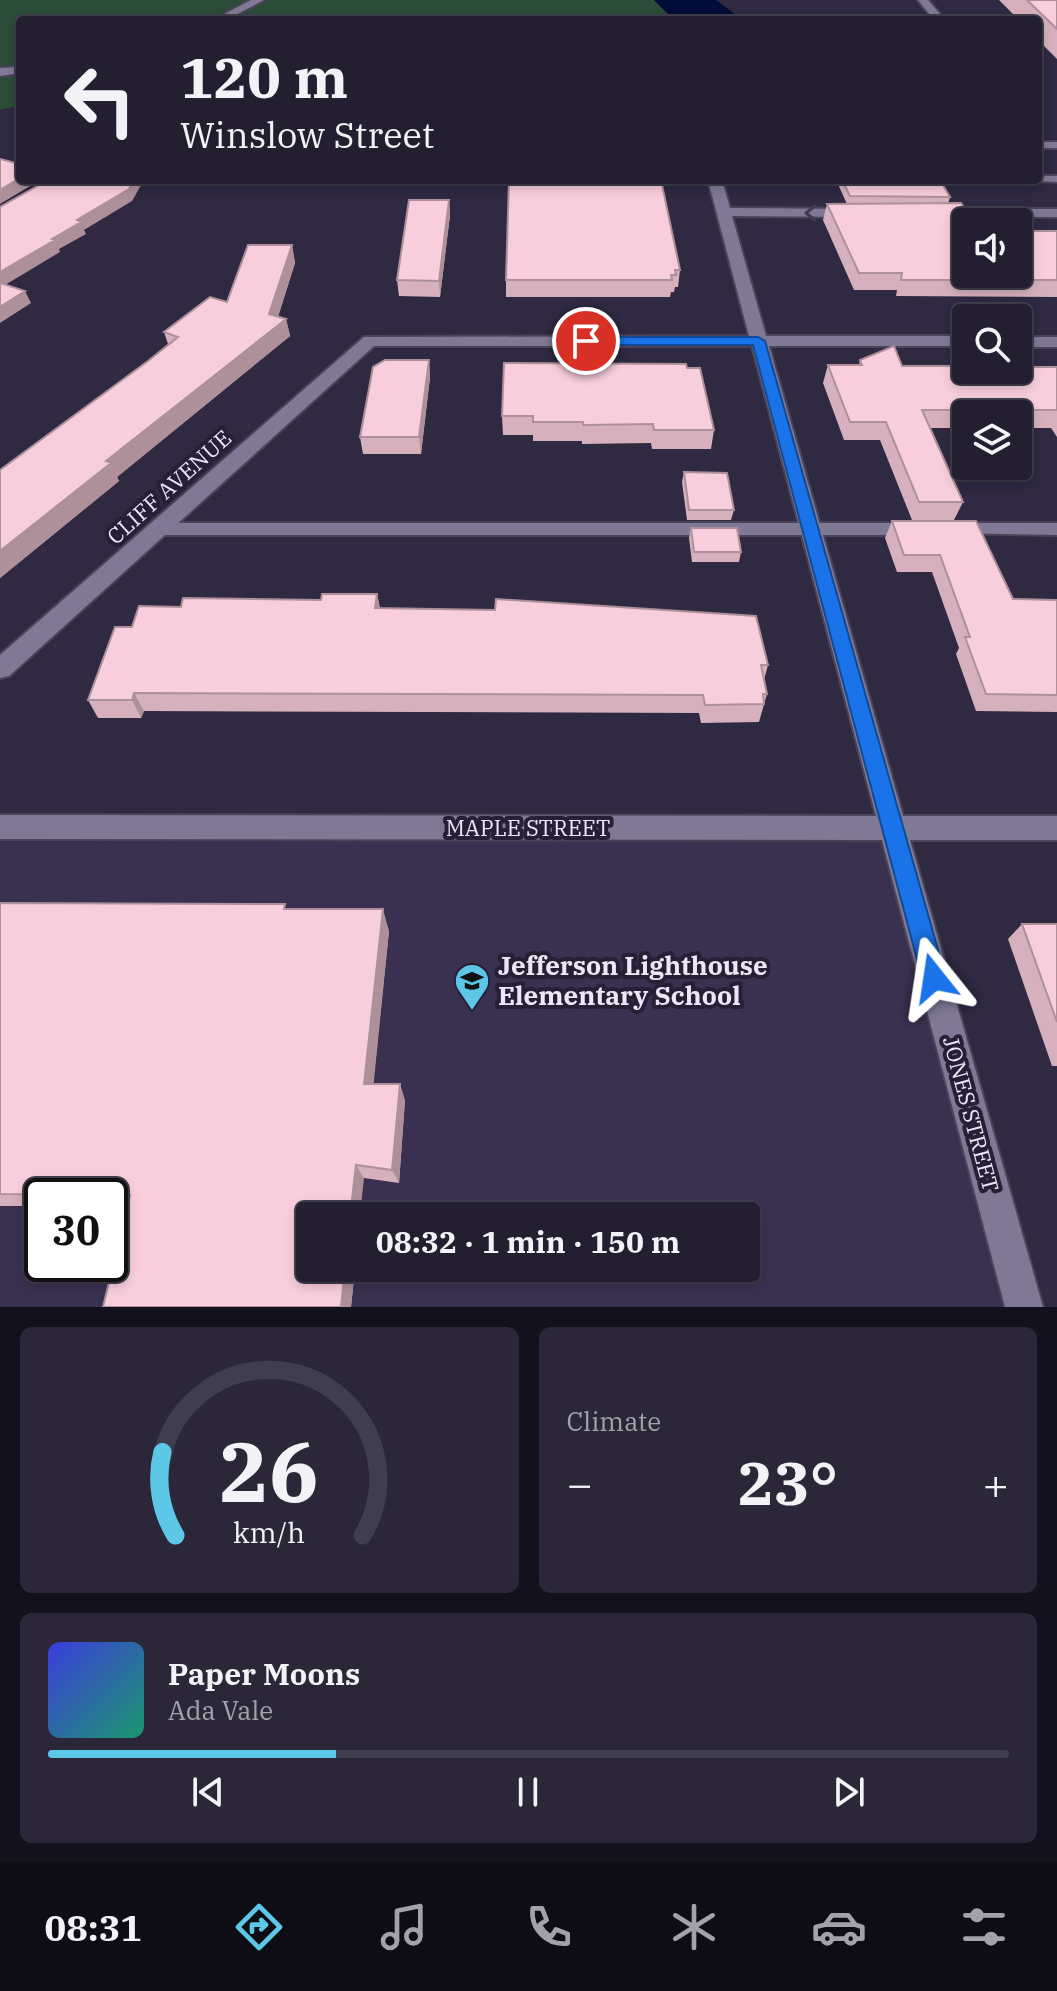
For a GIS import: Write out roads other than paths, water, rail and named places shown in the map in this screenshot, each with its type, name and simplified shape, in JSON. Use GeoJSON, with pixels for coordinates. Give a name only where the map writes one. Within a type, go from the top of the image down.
{"type":"FeatureCollection","features":[{"type":"Feature","properties":{"kind":"street"},"geometry":{"type":"LineString","coordinates":[[226,16],[259,0]]}},
{"type":"Feature","properties":{"kind":"street"},"geometry":{"type":"LineString","coordinates":[[923,0],[937,16]]}},
{"type":"Feature","properties":{"kind":"street","name":"JONES STREET"},"geometry":{"type":"LineString","coordinates":[[716,184],[1024,1307]]}},
{"type":"Feature","properties":{"kind":"street"},"geometry":{"type":"LineString","coordinates":[[723,212],[869,213]]}},
{"type":"Feature","properties":{"kind":"street"},"geometry":{"type":"LineString","coordinates":[[916,213],[1057,213]]}},
{"type":"Feature","properties":{"kind":"street","name":"CLIFF AVENUE"},"geometry":{"type":"LineString","coordinates":[[0,669],[370,341],[758,341]]}},
{"type":"Feature","properties":{"kind":"street"},"geometry":{"type":"LineString","coordinates":[[758,341],[952,341]]}},
{"type":"Feature","properties":{"kind":"street"},"geometry":{"type":"LineString","coordinates":[[1032,342],[1057,342]]}},
{"type":"Feature","properties":{"kind":"street","name":"MAPLE STREET"},"geometry":{"type":"LineString","coordinates":[[0,827],[1057,828]]}},
{"type":"Feature","properties":{"kind":"lane"},"geometry":{"type":"LineString","coordinates":[[158,529],[1057,529]]}},
{"type":"Feature","properties":{"kind":"water"},"geometry":{"type":"Polygon","coordinates":[[[654,0],[716,0],[738,16],[670,16],[654,0]]]}},
{"type":"Feature","properties":{"kind":"place","name":"Jefferson Lighthouse Elementary School"},"geometry":{"type":"Point","coordinates":[472,1012]}}]}
